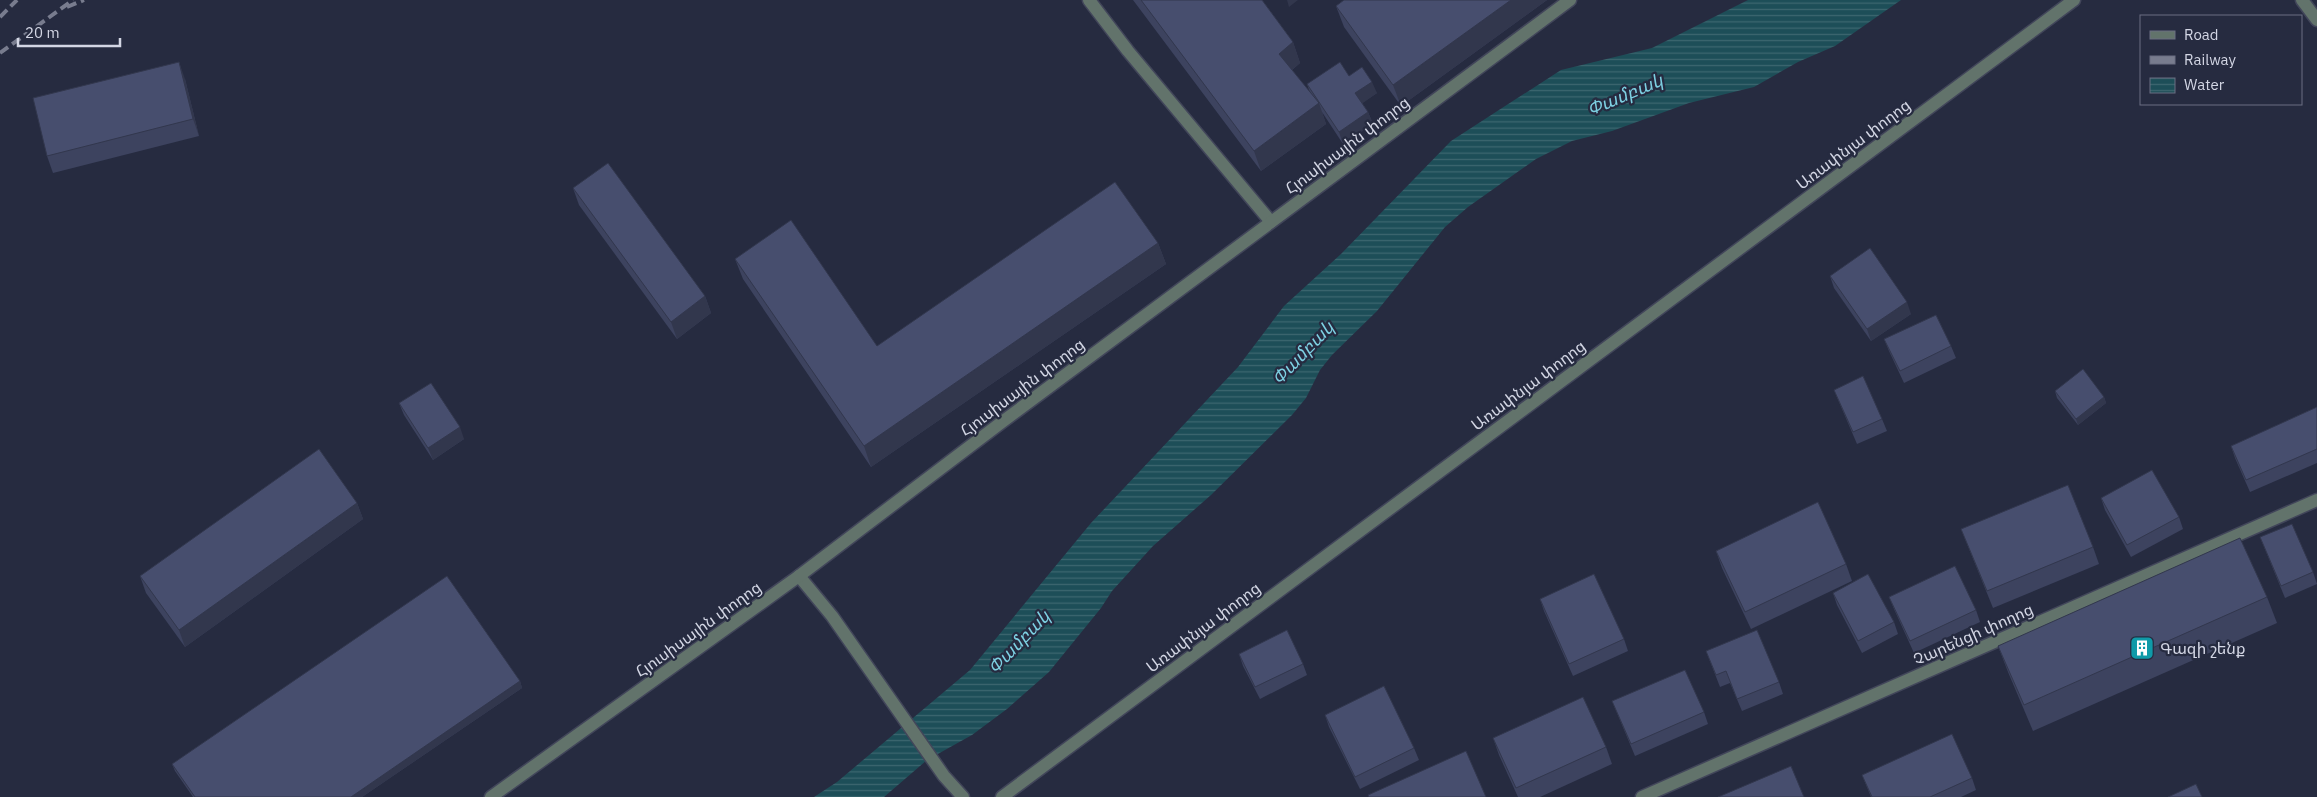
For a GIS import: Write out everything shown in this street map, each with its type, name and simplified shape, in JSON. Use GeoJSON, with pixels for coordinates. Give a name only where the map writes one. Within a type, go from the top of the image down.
{"type":"FeatureCollection","features":[{"type":"Feature","properties":{"kind":"street"},"geometry":{"type":"LineString","coordinates":[[1089,0],[1128,51],[1271,222]]}},
{"type":"Feature","properties":{"kind":"street","name":"Հյուսիսային փողոց"},"geometry":{"type":"LineString","coordinates":[[491,797],[799,576],[1002,422],[1570,0]]}},
{"type":"Feature","properties":{"kind":"street","name":"Առափնյա փողոց"},"geometry":{"type":"LineString","coordinates":[[1002,797],[2074,0]]}},
{"type":"Feature","properties":{"kind":"street"},"geometry":{"type":"LineString","coordinates":[[2302,0],[2317,20]]}},
{"type":"Feature","properties":{"kind":"street","name":"Չարենցի փողոց"},"geometry":{"type":"LineString","coordinates":[[1642,797],[2317,500]]}},
{"type":"Feature","properties":{"kind":"street"},"geometry":{"type":"LineString","coordinates":[[799,576],[832,616],[944,776],[963,797]]}},
{"type":"Feature","properties":{"kind":"water","name":"Փամբակ"},"geometry":{"type":"Polygon","coordinates":[[[1748,0],[1901,0],[1835,46],[1798,62],[1754,87],[1689,103],[1612,131],[1572,141],[1536,159],[1468,207],[1445,227],[1377,311],[1332,355],[1320,370],[1306,398],[1292,415],[1211,495],[1153,546],[1112,591],[1101,608],[1049,672],[1007,709],[972,735],[927,760],[884,797],[814,797],[837,782],[970,670],[1091,523],[1238,367],[1284,306],[1341,254],[1451,141],[1561,70],[1652,48],[1748,0]]]}},
{"type":"Feature","properties":{"kind":"building"},"geometry":{"type":"Polygon","coordinates":[[[1141,0],[1262,0],[1293,42],[1279,54],[1319,103],[1254,151],[1141,0]]]}},
{"type":"Feature","properties":{"kind":"building"},"geometry":{"type":"Polygon","coordinates":[[[1344,0],[1511,0],[1393,85],[1336,6],[1344,0]]]}},
{"type":"Feature","properties":{"kind":"building"},"geometry":{"type":"Polygon","coordinates":[[[179,62],[193,119],[47,156],[33,98],[179,62]]]}},
{"type":"Feature","properties":{"kind":"building"},"geometry":{"type":"Polygon","coordinates":[[[1340,62],[1349,76],[1362,67],[1372,82],[1355,93],[1368,112],[1339,132],[1307,84],[1340,62]]]}},
{"type":"Feature","properties":{"kind":"building"},"geometry":{"type":"Polygon","coordinates":[[[608,163],[705,296],[671,322],[573,188],[608,163]]]}},
{"type":"Feature","properties":{"kind":"building"},"geometry":{"type":"Polygon","coordinates":[[[1115,182],[1158,243],[864,446],[735,259],[791,220],[877,346],[1115,182]]]}},
{"type":"Feature","properties":{"kind":"building"},"geometry":{"type":"Polygon","coordinates":[[[1870,248],[1907,302],[1867,329],[1830,276],[1870,248]]]}},
{"type":"Feature","properties":{"kind":"building"},"geometry":{"type":"Polygon","coordinates":[[[1936,315],[1951,346],[1900,371],[1884,339],[1936,315]]]}},
{"type":"Feature","properties":{"kind":"building"},"geometry":{"type":"Polygon","coordinates":[[[2083,369],[2104,397],[2076,419],[2055,391],[2083,369]]]}},
{"type":"Feature","properties":{"kind":"building"},"geometry":{"type":"Polygon","coordinates":[[[1863,376],[1882,419],[1853,432],[1834,390],[1863,376]]]}},
{"type":"Feature","properties":{"kind":"building"},"geometry":{"type":"Polygon","coordinates":[[[431,383],[460,427],[428,448],[399,403],[431,383]]]}},
{"type":"Feature","properties":{"kind":"building"},"geometry":{"type":"Polygon","coordinates":[[[2317,407],[2317,449],[2246,480],[2231,446],[2317,407]]]}},
{"type":"Feature","properties":{"kind":"building"},"geometry":{"type":"Polygon","coordinates":[[[319,449],[357,503],[179,630],[140,576],[319,449]]]}},
{"type":"Feature","properties":{"kind":"building"},"geometry":{"type":"Polygon","coordinates":[[[2152,470],[2179,517],[2127,545],[2101,498],[2152,470]]]}},
{"type":"Feature","properties":{"kind":"building"},"geometry":{"type":"Polygon","coordinates":[[[2068,485],[2093,547],[1987,591],[1961,529],[2068,485]]]}},
{"type":"Feature","properties":{"kind":"building"},"geometry":{"type":"Polygon","coordinates":[[[1818,502],[1846,564],[1745,612],[1716,551],[1818,502]]]}},
{"type":"Feature","properties":{"kind":"building"},"geometry":{"type":"Polygon","coordinates":[[[2292,524],[2313,572],[2281,586],[2260,537],[2292,524]]]}},
{"type":"Feature","properties":{"kind":"building"},"geometry":{"type":"Polygon","coordinates":[[[2240,538],[2267,597],[2024,705],[1998,646],[2240,538]]]}},
{"type":"Feature","properties":{"kind":"building"},"geometry":{"type":"Polygon","coordinates":[[[1955,566],[1976,610],[1910,641],[1889,597],[1955,566]]]}},
{"type":"Feature","properties":{"kind":"building"},"geometry":{"type":"Polygon","coordinates":[[[1594,574],[1624,639],[1569,664],[1540,599],[1594,574]]]}},
{"type":"Feature","properties":{"kind":"building"},"geometry":{"type":"Polygon","coordinates":[[[1868,574],[1894,622],[1858,641],[1833,593],[1868,574]]]}},
{"type":"Feature","properties":{"kind":"building"},"geometry":{"type":"Polygon","coordinates":[[[447,576],[520,681],[351,797],[195,797],[172,764],[447,576]]]}},
{"type":"Feature","properties":{"kind":"building"},"geometry":{"type":"Polygon","coordinates":[[[1287,630],[1303,664],[1255,687],[1239,654],[1287,630]]]}},
{"type":"Feature","properties":{"kind":"building"},"geometry":{"type":"Polygon","coordinates":[[[1757,630],[1779,682],[1737,699],[1726,671],[1716,675],[1706,651],[1757,630]]]}},
{"type":"Feature","properties":{"kind":"building"},"geometry":{"type":"Polygon","coordinates":[[[1685,670],[1704,712],[1631,744],[1612,701],[1685,670]]]}},
{"type":"Feature","properties":{"kind":"building"},"geometry":{"type":"Polygon","coordinates":[[[1384,686],[1414,748],[1355,777],[1325,715],[1384,686]]]}},
{"type":"Feature","properties":{"kind":"building"},"geometry":{"type":"Polygon","coordinates":[[[1583,697],[1606,747],[1516,788],[1493,738],[1583,697]]]}},
{"type":"Feature","properties":{"kind":"building"},"geometry":{"type":"Polygon","coordinates":[[[1952,734],[1972,778],[1930,797],[1872,797],[1862,775],[1952,734]]]}},
{"type":"Feature","properties":{"kind":"building"},"geometry":{"type":"Polygon","coordinates":[[[1466,751],[1486,797],[1369,797],[1368,795],[1466,751]]]}},
{"type":"Feature","properties":{"kind":"building"},"geometry":{"type":"Polygon","coordinates":[[[1791,766],[1804,797],[1718,797],[1791,766]]]}},
{"type":"Feature","properties":{"kind":"building"},"geometry":{"type":"Polygon","coordinates":[[[2196,784],[2202,797],[2168,797],[2196,784]]]}},
{"type":"Feature","properties":{"kind":"railway"},"geometry":{"type":"LineString","coordinates":[[0,17],[17,0]]}},
{"type":"Feature","properties":{"kind":"railway"},"geometry":{"type":"LineString","coordinates":[[0,53],[73,0]]}},
{"type":"Feature","properties":{"kind":"railway"},"geometry":{"type":"LineString","coordinates":[[67,7],[84,0]]}},
{"type":"Feature","properties":{"kind":"place","name":"Գազի շենք"},"geometry":{"type":"Point","coordinates":[2142,648]}}]}
